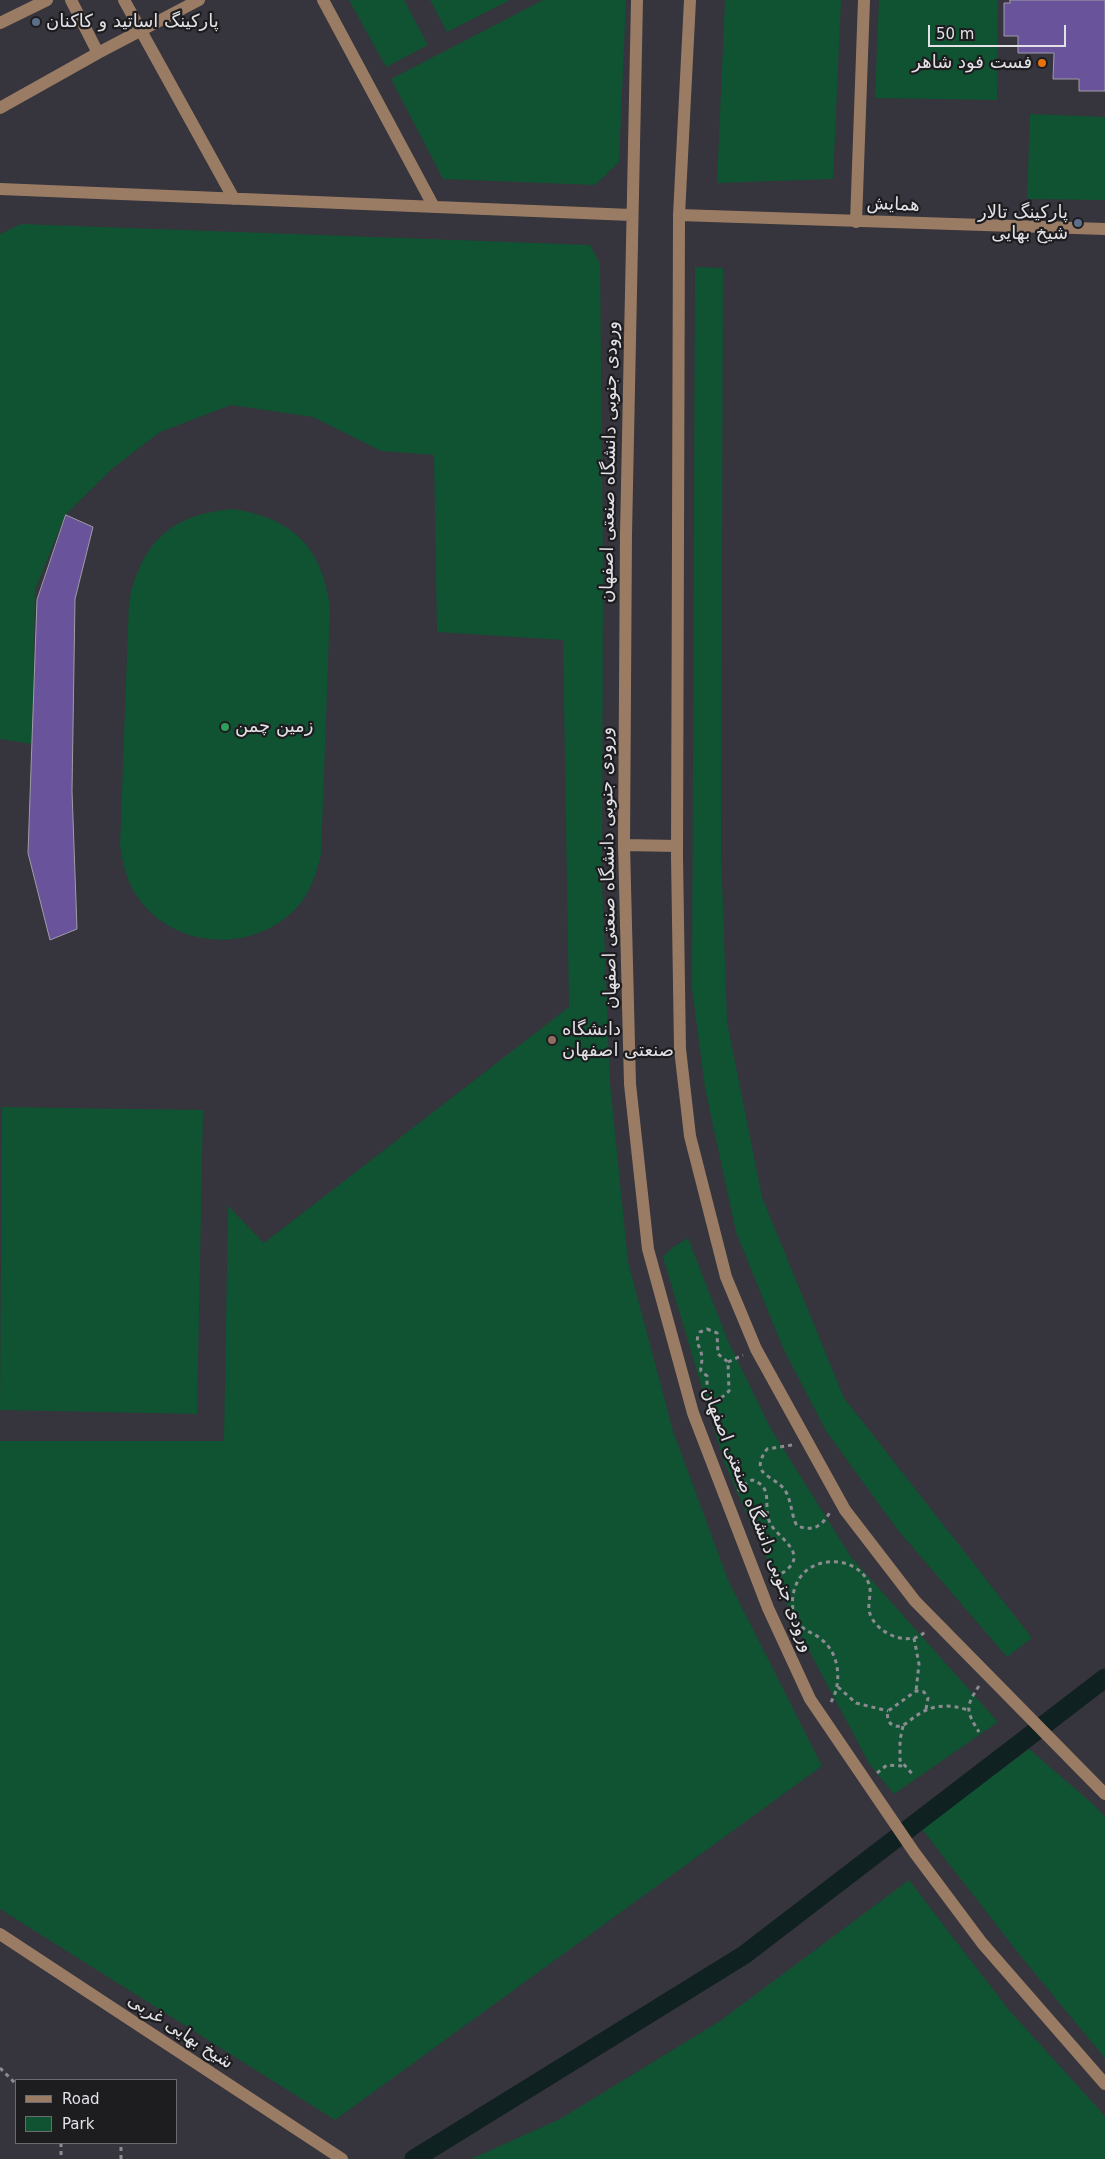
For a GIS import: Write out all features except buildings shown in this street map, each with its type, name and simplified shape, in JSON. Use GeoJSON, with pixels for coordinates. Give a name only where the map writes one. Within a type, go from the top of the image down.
{"type":"FeatureCollection","features":[{"type":"Feature","properties":{"kind":"street"},"geometry":{"type":"LineString","coordinates":[[0,24],[47,0]]}},
{"type":"Feature","properties":{"kind":"street"},"geometry":{"type":"LineString","coordinates":[[72,0],[98,52]]}},
{"type":"Feature","properties":{"kind":"street"},"geometry":{"type":"LineString","coordinates":[[124,0],[234,199]]}},
{"type":"Feature","properties":{"kind":"street"},"geometry":{"type":"LineString","coordinates":[[0,108],[98,52],[199,0]]}},
{"type":"Feature","properties":{"kind":"street"},"geometry":{"type":"LineString","coordinates":[[323,0],[434,207]]}},
{"type":"Feature","properties":{"kind":"street","name":"ورودی جنوبی دانشگاه صنعتی اصفهان"},"geometry":{"type":"LineString","coordinates":[[637,0],[632,215],[624,845],[630,1084],[648,1249],[694,1413],[768,1608],[806,1690],[866,1783],[914,1852],[982,1943],[1105,2084]]}},
{"type":"Feature","properties":{"kind":"street"},"geometry":{"type":"LineString","coordinates":[[690,0],[680,215],[677,846],[680,1049],[690,1136],[726,1276],[765,1369],[845,1510],[915,1602],[1105,1794]]}},
{"type":"Feature","properties":{"kind":"street"},"geometry":{"type":"LineString","coordinates":[[856,222],[864,0]]}},
{"type":"Feature","properties":{"kind":"street"},"geometry":{"type":"LineString","coordinates":[[0,189],[632,215]]}},
{"type":"Feature","properties":{"kind":"street","name":"همایش"},"geometry":{"type":"LineString","coordinates":[[680,215],[1105,229]]}},
{"type":"Feature","properties":{"kind":"street"},"geometry":{"type":"LineString","coordinates":[[624,845],[677,846]]}},
{"type":"Feature","properties":{"kind":"street","name":"شیخ بهایی غربی"},"geometry":{"type":"LineString","coordinates":[[0,1934],[342,2159]]}},
{"type":"Feature","properties":{"kind":"path"},"geometry":{"type":"LineString","coordinates":[[707,1329],[717,1334],[718,1354],[728,1362],[727,1372],[730,1391],[721,1398],[709,1400],[707,1396],[707,1376],[701,1371],[700,1365],[702,1359],[696,1338],[700,1332],[707,1329]]}},
{"type":"Feature","properties":{"kind":"path"},"geometry":{"type":"LineString","coordinates":[[807,1442],[767,1449],[761,1458],[760,1465],[765,1476],[785,1490],[792,1509],[793,1518],[797,1526],[804,1529],[816,1528],[824,1522],[839,1499]]}},
{"type":"Feature","properties":{"kind":"path"},"geometry":{"type":"LineString","coordinates":[[728,1504],[744,1485],[752,1480],[760,1483],[766,1490],[770,1522],[790,1545],[794,1555],[791,1566],[787,1571],[779,1575],[755,1574]]}},
{"type":"Feature","properties":{"kind":"path"},"geometry":{"type":"LineString","coordinates":[[820,1714],[832,1701],[838,1687],[834,1656],[830,1648],[822,1639],[805,1630],[798,1622],[793,1611],[794,1589],[809,1568],[823,1562],[834,1561],[842,1562],[861,1573],[870,1585],[869,1611],[872,1620],[894,1636],[914,1638],[938,1625]]}},
{"type":"Feature","properties":{"kind":"path"},"geometry":{"type":"LineString","coordinates":[[914,1638],[919,1664],[916,1691]]}},
{"type":"Feature","properties":{"kind":"path"},"geometry":{"type":"LineString","coordinates":[[979,1732],[968,1714],[968,1710],[970,1699],[987,1675]]}},
{"type":"Feature","properties":{"kind":"path"},"geometry":{"type":"LineString","coordinates":[[838,1687],[856,1703],[888,1711]]}},
{"type":"Feature","properties":{"kind":"path"},"geometry":{"type":"LineString","coordinates":[[926,1709],[928,1698],[924,1692],[916,1691],[888,1711],[887,1718],[890,1723],[897,1726],[903,1725],[926,1709],[944,1705],[968,1710]]}},
{"type":"Feature","properties":{"kind":"path"},"geometry":{"type":"LineString","coordinates":[[903,1725],[900,1740],[900,1760],[903,1766],[914,1776]]}},
{"type":"Feature","properties":{"kind":"path"},"geometry":{"type":"LineString","coordinates":[[866,1783],[888,1765],[903,1766]]}},
{"type":"Feature","properties":{"kind":"path"},"geometry":{"type":"LineString","coordinates":[[0,2068],[15,2083]]}},
{"type":"Feature","properties":{"kind":"path"},"geometry":{"type":"LineString","coordinates":[[61,2144],[61,2159]]}},
{"type":"Feature","properties":{"kind":"path"},"geometry":{"type":"LineString","coordinates":[[121,2144],[121,2159]]}},
{"type":"Feature","properties":{"kind":"green space"},"geometry":{"type":"Polygon","coordinates":[[[349,0],[404,0],[428,45],[386,67],[349,0]]]}},
{"type":"Feature","properties":{"kind":"green space"},"geometry":{"type":"Polygon","coordinates":[[[430,0],[510,0],[447,32],[430,0]]]}},
{"type":"Feature","properties":{"kind":"green space"},"geometry":{"type":"Polygon","coordinates":[[[543,0],[626,0],[619,162],[595,185],[443,179],[391,79],[543,0]]]}},
{"type":"Feature","properties":{"kind":"green space"},"geometry":{"type":"Polygon","coordinates":[[[725,0],[841,0],[833,179],[717,183],[725,0]]]}},
{"type":"Feature","properties":{"kind":"green space"},"geometry":{"type":"Polygon","coordinates":[[[879,0],[998,0],[997,100],[875,98],[879,0]]]}},
{"type":"Feature","properties":{"kind":"green space"},"geometry":{"type":"Polygon","coordinates":[[[1030,114],[1105,117],[1105,200],[1027,199],[1030,114]]]}},
{"type":"Feature","properties":{"kind":"green space"},"geometry":{"type":"Polygon","coordinates":[[[21,224],[590,245],[600,264],[603,571],[602,880],[610,1083],[628,1262],[673,1431],[728,1580],[822,1766],[335,2120],[0,1909],[0,1441],[224,1441],[228,1206],[264,1243],[569,1007],[563,640],[437,632],[434,455],[381,451],[313,417],[231,405],[160,432],[113,468],[65,515],[35,590],[32,744],[0,739],[0,234],[21,224]]]}},
{"type":"Feature","properties":{"kind":"green space"},"geometry":{"type":"Polygon","coordinates":[[[695,267],[723,268],[721,851],[727,1022],[762,1197],[844,1398],[1032,1638],[1007,1657],[897,1529],[826,1431],[783,1348],[736,1232],[705,1088],[692,988],[695,267]]]}},
{"type":"Feature","properties":{"kind":"green space","name":"زمین چمن"},"geometry":{"type":"Polygon","coordinates":[[[233,509],[273,520],[301,539],[312,553],[320,568],[330,608],[321,854],[314,878],[303,900],[286,918],[265,931],[242,938],[218,940],[194,936],[171,927],[151,913],[129,882],[120,847],[129,601],[135,580],[142,562],[163,534],[177,524],[193,517],[233,509]]]}},
{"type":"Feature","properties":{"kind":"green space"},"geometry":{"type":"Polygon","coordinates":[[[2,1107],[203,1110],[197,1414],[0,1410],[2,1107]]]}},
{"type":"Feature","properties":{"kind":"green space"},"geometry":{"type":"Polygon","coordinates":[[[688,1238],[728,1341],[771,1429],[851,1557],[998,1722],[894,1794],[870,1765],[797,1628],[724,1462],[663,1257],[673,1247],[688,1238]]]}},
{"type":"Feature","properties":{"kind":"green space"},"geometry":{"type":"Polygon","coordinates":[[[1029,1749],[1094,1805],[1105,1817],[1105,2058],[1023,1959],[922,1829],[1029,1749]]]}},
{"type":"Feature","properties":{"kind":"green space"},"geometry":{"type":"Polygon","coordinates":[[[909,1880],[1008,2009],[1105,2116],[1105,2159],[471,2159],[560,2119],[720,2021],[909,1880]]]}},
{"type":"Feature","properties":{"kind":"waterway"},"geometry":{"type":"LineString","coordinates":[[414,2159],[744,1955],[1105,1678]]}},
{"type":"Feature","properties":{"kind":"place","name":"پارکینگ اساتید و کاکنان"},"geometry":{"type":"Point","coordinates":[36,22]}},
{"type":"Feature","properties":{"kind":"place","name":"فست فود شاهر"},"geometry":{"type":"Point","coordinates":[1042,63]}},
{"type":"Feature","properties":{"kind":"place","name":"پارکینگ تالار شیخ بهایی"},"geometry":{"type":"Point","coordinates":[1078,223]}},
{"type":"Feature","properties":{"kind":"place","name":"زمین چمن"},"geometry":{"type":"Point","coordinates":[225,727]}},
{"type":"Feature","properties":{"kind":"place","name":"دانشگاه صنعتی اصفهان"},"geometry":{"type":"Point","coordinates":[552,1040]}}]}
